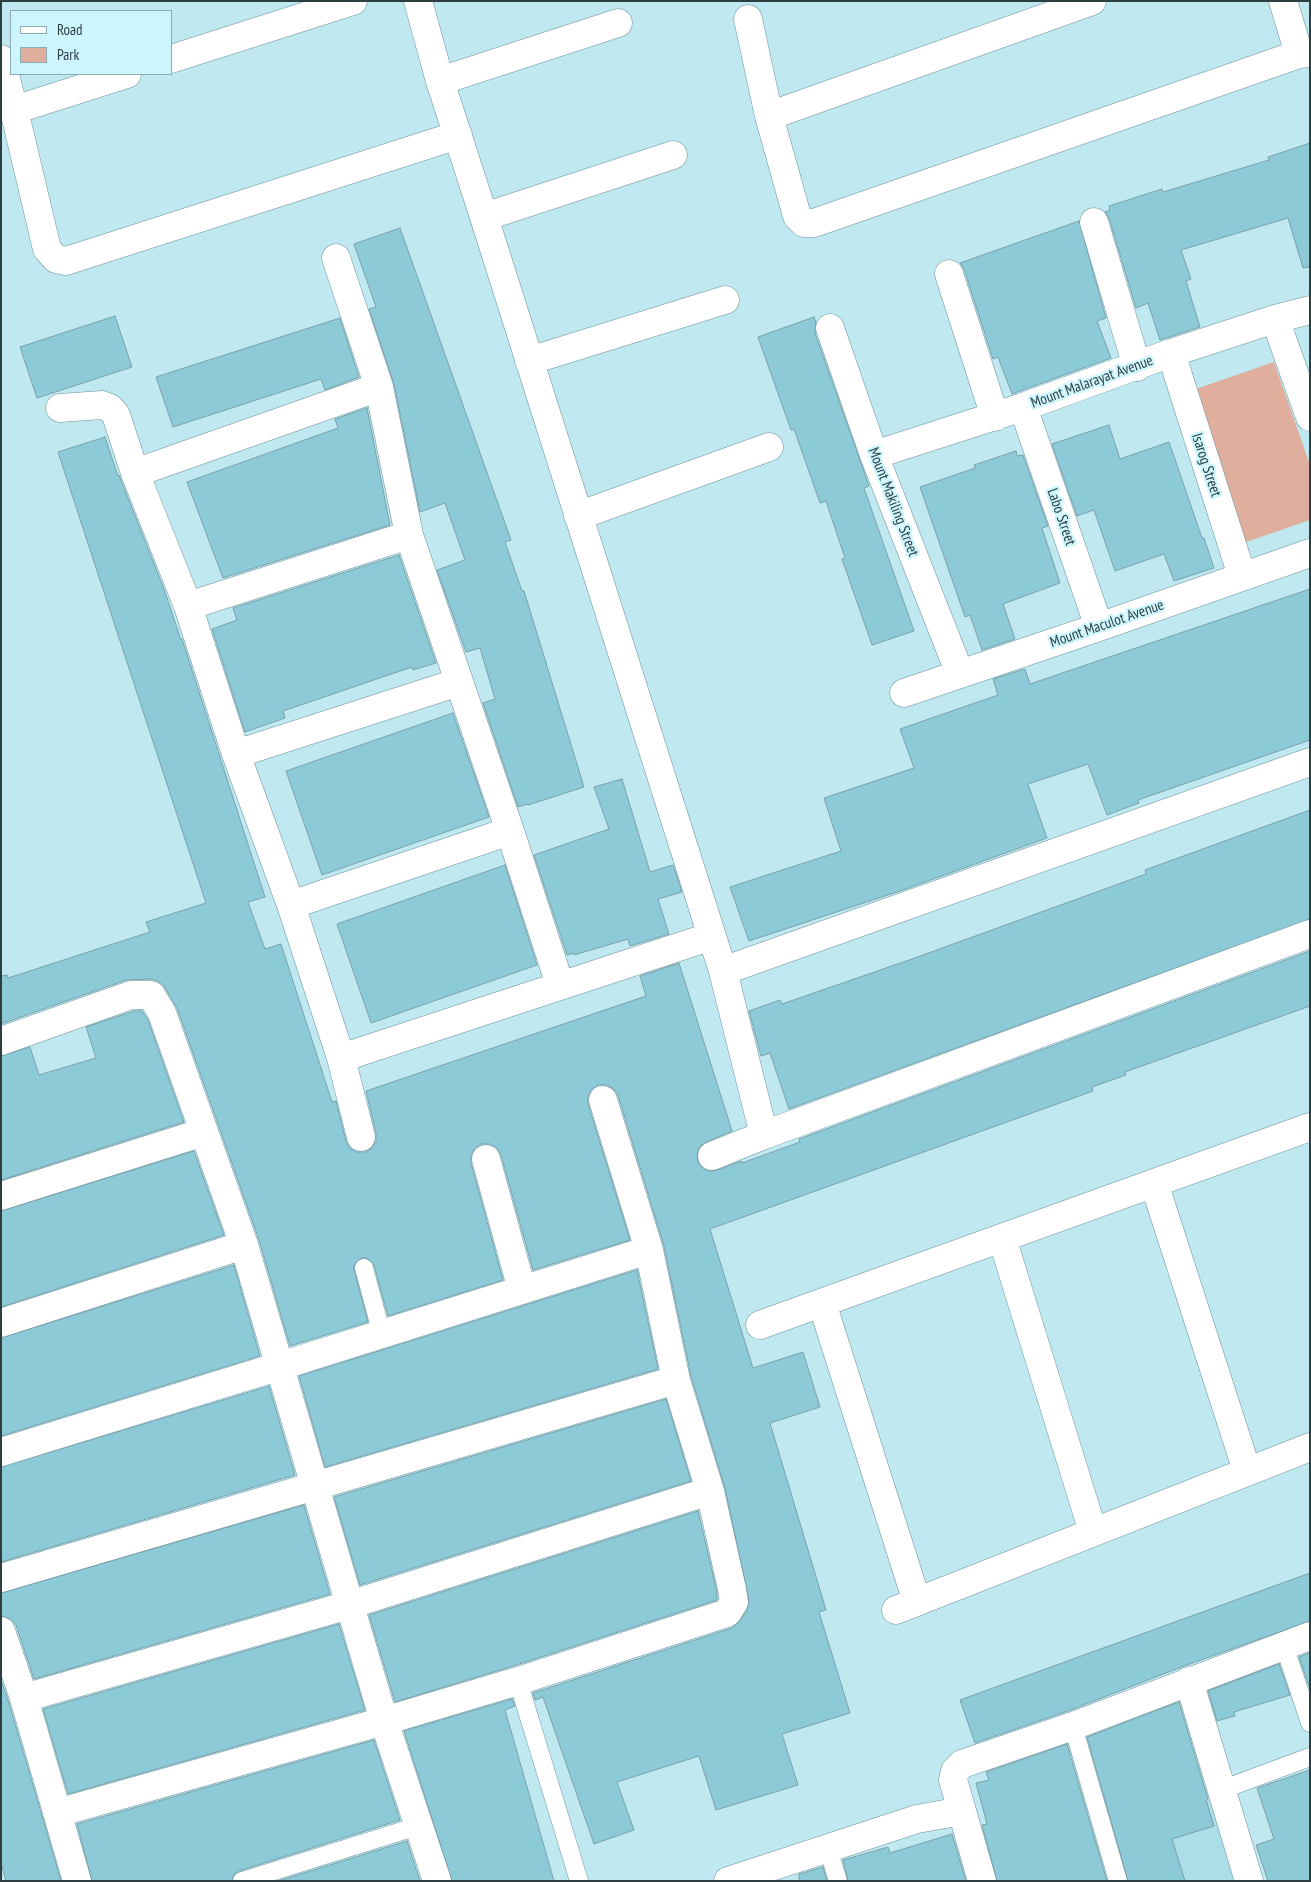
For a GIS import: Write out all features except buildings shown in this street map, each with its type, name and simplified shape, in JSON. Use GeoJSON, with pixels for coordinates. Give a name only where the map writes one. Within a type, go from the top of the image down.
{"type":"FeatureCollection","features":[{"type":"Feature","properties":{"kind":"street"},"geometry":{"type":"LineString","coordinates":[[172,60],[353,1]]}},
{"type":"Feature","properties":{"kind":"street"},"geometry":{"type":"LineString","coordinates":[[418,1],[440,81],[723,971],[764,1135]]}},
{"type":"Feature","properties":{"kind":"street"},"geometry":{"type":"LineString","coordinates":[[769,116],[1092,1]]}},
{"type":"Feature","properties":{"kind":"street"},"geometry":{"type":"LineString","coordinates":[[748,19],[769,116],[797,216],[804,223],[814,223],[1304,54],[1283,1]]}},
{"type":"Feature","properties":{"kind":"street"},"geometry":{"type":"LineString","coordinates":[[440,81],[618,23]]}},
{"type":"Feature","properties":{"kind":"street"},"geometry":{"type":"LineString","coordinates":[[1,59],[47,249],[56,259],[66,261],[458,136]]}},
{"type":"Feature","properties":{"kind":"street"},"geometry":{"type":"LineString","coordinates":[[14,110],[123,75]]}},
{"type":"Feature","properties":{"kind":"street"},"geometry":{"type":"LineString","coordinates":[[484,217],[673,154]]}},
{"type":"Feature","properties":{"kind":"street"},"geometry":{"type":"LineString","coordinates":[[1094,222],[1137,367]]}},
{"type":"Feature","properties":{"kind":"street"},"geometry":{"type":"LineString","coordinates":[[336,258],[379,387],[410,535],[560,985]]}},
{"type":"Feature","properties":{"kind":"street"},"geometry":{"type":"LineString","coordinates":[[949,274],[995,417]]}},
{"type":"Feature","properties":{"kind":"street"},"geometry":{"type":"LineString","coordinates":[[529,361],[724,300]]}},
{"type":"Feature","properties":{"kind":"street","name":"Mount Malarayat Avenue"},"geometry":{"type":"LineString","coordinates":[[874,455],[995,417],[1137,367],[1171,353],[1275,319],[1310,310]]}},
{"type":"Feature","properties":{"kind":"street"},"geometry":{"type":"LineString","coordinates":[[1275,319],[1310,417]]}},
{"type":"Feature","properties":{"kind":"street","name":"Mount Makiling Street"},"geometry":{"type":"LineString","coordinates":[[830,328],[874,455],[960,674]]}},
{"type":"Feature","properties":{"kind":"street","name":"Isarog Street"},"geometry":{"type":"LineString","coordinates":[[1171,353],[1242,576]]}},
{"type":"Feature","properties":{"kind":"street"},"geometry":{"type":"LineString","coordinates":[[135,473],[379,387]]}},
{"type":"Feature","properties":{"kind":"street"},"geometry":{"type":"LineString","coordinates":[[60,408],[102,405],[110,408],[116,415],[135,473],[188,606],[236,754],[291,905],[341,1058],[361,1137]]}},
{"type":"Feature","properties":{"kind":"street","name":"Labo Street"},"geometry":{"type":"LineString","coordinates":[[1023,407],[1099,627]]}},
{"type":"Feature","properties":{"kind":"street"},"geometry":{"type":"LineString","coordinates":[[578,516],[769,447]]}},
{"type":"Feature","properties":{"kind":"street"},"geometry":{"type":"LineString","coordinates":[[188,606],[410,535]]}},
{"type":"Feature","properties":{"kind":"street","name":"Mount Maculot Avenue"},"geometry":{"type":"LineString","coordinates":[[904,693],[1099,627],[1310,552]]}},
{"type":"Feature","properties":{"kind":"street"},"geometry":{"type":"LineString","coordinates":[[236,754],[459,682]]}},
{"type":"Feature","properties":{"kind":"street"},"geometry":{"type":"LineString","coordinates":[[723,971],[1310,762]]}},
{"type":"Feature","properties":{"kind":"street"},"geometry":{"type":"LineString","coordinates":[[291,905],[510,831]]}},
{"type":"Feature","properties":{"kind":"street"},"geometry":{"type":"LineString","coordinates":[[712,1156],[764,1135],[1310,934]]}},
{"type":"Feature","properties":{"kind":"street"},"geometry":{"type":"LineString","coordinates":[[341,1058],[712,936]]}},
{"type":"Feature","properties":{"kind":"street"},"geometry":{"type":"LineString","coordinates":[[1,1041],[130,995],[151,995],[162,1012],[244,1246],[384,1721],[437,1881]]}},
{"type":"Feature","properties":{"kind":"street"},"geometry":{"type":"LineString","coordinates":[[57,1813],[384,1721],[518,1681],[727,1613],[734,1602],[710,1491],[676,1380],[649,1250],[603,1100]]}},
{"type":"Feature","properties":{"kind":"street"},"geometry":{"type":"LineString","coordinates":[[760,1325],[1310,1127]]}},
{"type":"Feature","properties":{"kind":"street"},"geometry":{"type":"LineString","coordinates":[[1,1196],[204,1132]]}},
{"type":"Feature","properties":{"kind":"street"},"geometry":{"type":"LineString","coordinates":[[486,1159],[522,1290]]}},
{"type":"Feature","properties":{"kind":"street"},"geometry":{"type":"LineString","coordinates":[[1154,1183],[1248,1471]]}},
{"type":"Feature","properties":{"kind":"street"},"geometry":{"type":"LineString","coordinates":[[1002,1238],[1093,1532]]}},
{"type":"Feature","properties":{"kind":"street"},"geometry":{"type":"LineString","coordinates":[[1,1323],[244,1246]]}},
{"type":"Feature","properties":{"kind":"street"},"geometry":{"type":"LineString","coordinates":[[1,1452],[649,1250]]}},
{"type":"Feature","properties":{"kind":"street"},"geometry":{"type":"LineString","coordinates":[[822,1303],[906,1606],[1310,1446]]}},
{"type":"Feature","properties":{"kind":"street"},"geometry":{"type":"LineString","coordinates":[[1,1578],[676,1380]]}},
{"type":"Feature","properties":{"kind":"street"},"geometry":{"type":"LineString","coordinates":[[24,1698],[349,1605],[710,1491]]}},
{"type":"Feature","properties":{"kind":"street"},"geometry":{"type":"LineString","coordinates":[[1,1631],[24,1698],[77,1881]]}},
{"type":"Feature","properties":{"kind":"street"},"geometry":{"type":"LineString","coordinates":[[982,1881],[953,1780],[955,1771],[962,1764],[1073,1726],[1310,1636]]}},
{"type":"Feature","properties":{"kind":"street"},"geometry":{"type":"LineString","coordinates":[[1190,1681],[1249,1881]]}},
{"type":"Feature","properties":{"kind":"street"},"geometry":{"type":"LineString","coordinates":[[728,1881],[916,1819],[962,1811]]}},
{"type":"Feature","properties":{"kind":"lane"},"geometry":{"type":"LineString","coordinates":[[364,1268],[382,1334]]}},
{"type":"Feature","properties":{"kind":"lane"},"geometry":{"type":"LineString","coordinates":[[1284,1645],[1310,1723]]}},
{"type":"Feature","properties":{"kind":"lane"},"geometry":{"type":"LineString","coordinates":[[518,1681],[578,1881]]}},
{"type":"Feature","properties":{"kind":"lane"},"geometry":{"type":"LineString","coordinates":[[1073,1726],[1118,1881]]}},
{"type":"Feature","properties":{"kind":"lane"},"geometry":{"type":"LineString","coordinates":[[1221,1790],[1310,1757]]}},
{"type":"Feature","properties":{"kind":"lane"},"geometry":{"type":"LineString","coordinates":[[242,1881],[418,1826]]}},
{"type":"Feature","properties":{"kind":"lane"},"geometry":{"type":"LineString","coordinates":[[828,1848],[838,1881]]}},
{"type":"Feature","properties":{"kind":"shaded area"},"geometry":{"type":"Polygon","coordinates":[[[1212,1799],[1236,1881],[1130,1881],[1113,1829],[1212,1799]]]}},
{"type":"Feature","properties":{"kind":"green space"},"geometry":{"type":"Polygon","coordinates":[[[1274,362],[1310,465],[1310,520],[1246,542],[1193,390],[1274,362]]]}}]}
